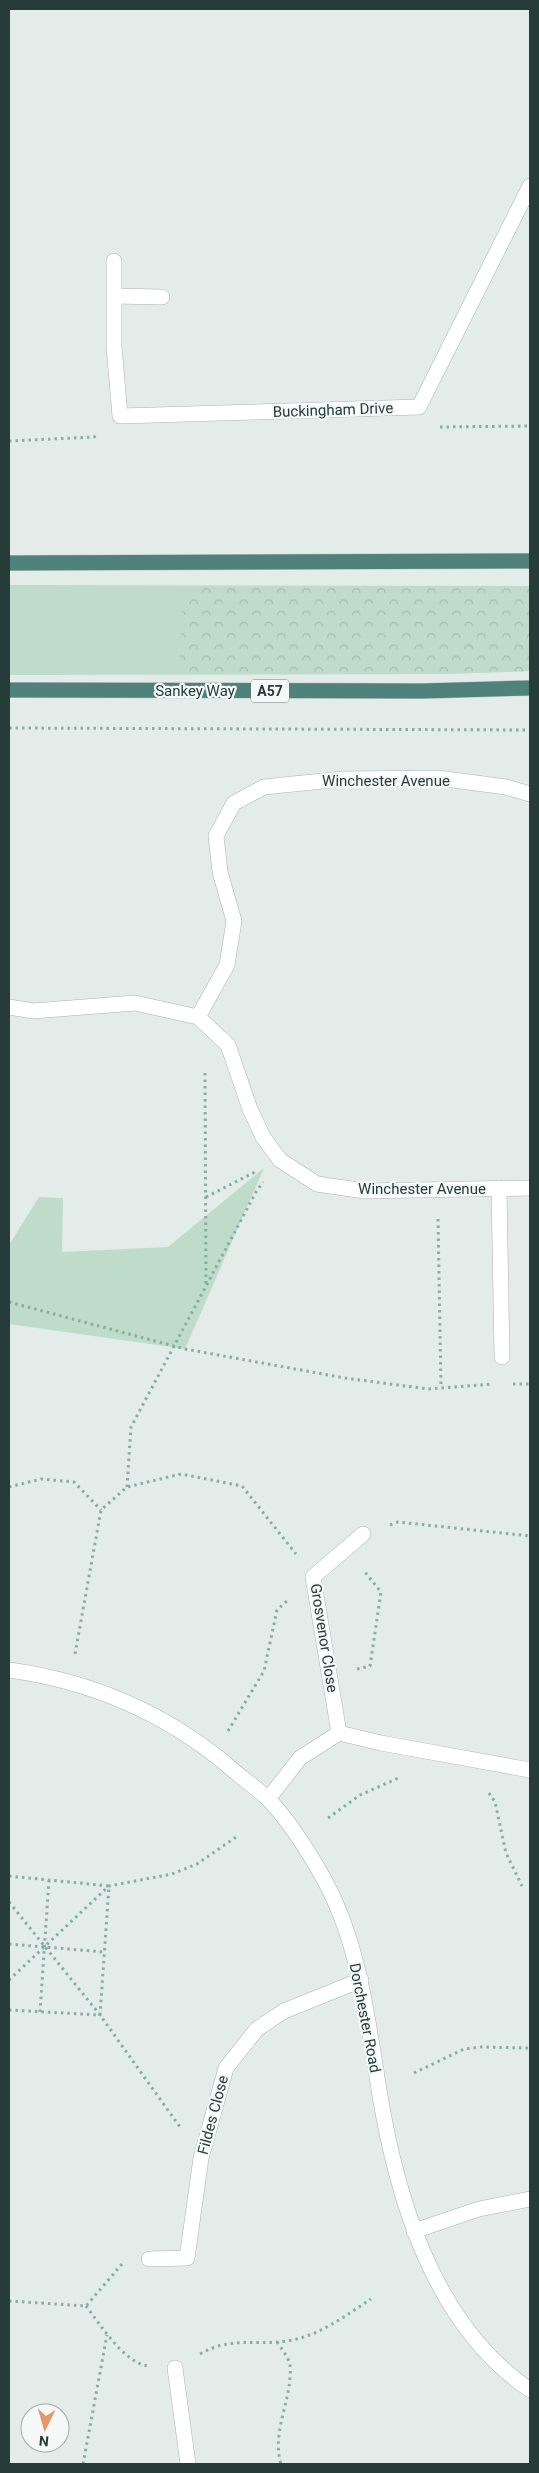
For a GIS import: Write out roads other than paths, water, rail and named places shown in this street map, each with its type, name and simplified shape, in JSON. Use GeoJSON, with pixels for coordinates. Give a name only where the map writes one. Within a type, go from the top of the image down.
{"type":"FeatureCollection","features":[{"type":"Feature","properties":{"kind":"highway"},"geometry":{"type":"LineString","coordinates":[[9,563],[530,560]]}},
{"type":"Feature","properties":{"kind":"highway","name":"Sankey Way"},"geometry":{"type":"LineString","coordinates":[[9,690],[423,691],[530,688]]}},
{"type":"Feature","properties":{"kind":"street","name":"Buckingham Drive"},"geometry":{"type":"LineString","coordinates":[[114,296],[114,346],[120,416],[419,407],[530,186]]}},
{"type":"Feature","properties":{"kind":"street"},"geometry":{"type":"LineString","coordinates":[[114,261],[114,296],[162,297]]}},
{"type":"Feature","properties":{"kind":"street","name":"Winchester Avenue"},"geometry":{"type":"LineString","coordinates":[[530,794],[506,787],[438,778],[342,779],[264,788],[234,803],[216,836],[220,872],[234,921],[227,965],[198,1016],[228,1046],[250,1109],[263,1137],[280,1160],[317,1184],[364,1191],[530,1188]]}},
{"type":"Feature","properties":{"kind":"street"},"geometry":{"type":"LineString","coordinates":[[9,1007],[33,1011],[135,1003],[198,1016]]}},
{"type":"Feature","properties":{"kind":"street"},"geometry":{"type":"LineString","coordinates":[[499,1188],[502,1358]]}},
{"type":"Feature","properties":{"kind":"street","name":"Grosvenor Close"},"geometry":{"type":"LineString","coordinates":[[339,1733],[313,1577],[363,1534]]}},
{"type":"Feature","properties":{"kind":"street","name":"Dorchester Road"},"geometry":{"type":"LineString","coordinates":[[9,1670],[92,1688],[144,1710],[212,1753],[268,1799],[299,1840],[325,1882],[345,1930],[361,1980],[383,2115],[396,2174],[414,2231],[430,2268],[456,2312],[497,2362],[530,2390]]}},
{"type":"Feature","properties":{"kind":"street"},"geometry":{"type":"LineString","coordinates":[[268,1799],[300,1758],[339,1733],[438,1754],[530,1770]]}},
{"type":"Feature","properties":{"kind":"street","name":"Fildes Close"},"geometry":{"type":"LineString","coordinates":[[149,2259],[188,2258],[201,2158],[226,2068],[257,2028],[284,2011],[361,1980]]}},
{"type":"Feature","properties":{"kind":"street"},"geometry":{"type":"LineString","coordinates":[[414,2231],[479,2209],[530,2199]]}},
{"type":"Feature","properties":{"kind":"street"},"geometry":{"type":"LineString","coordinates":[[175,2368],[188,2464]]}}]}
